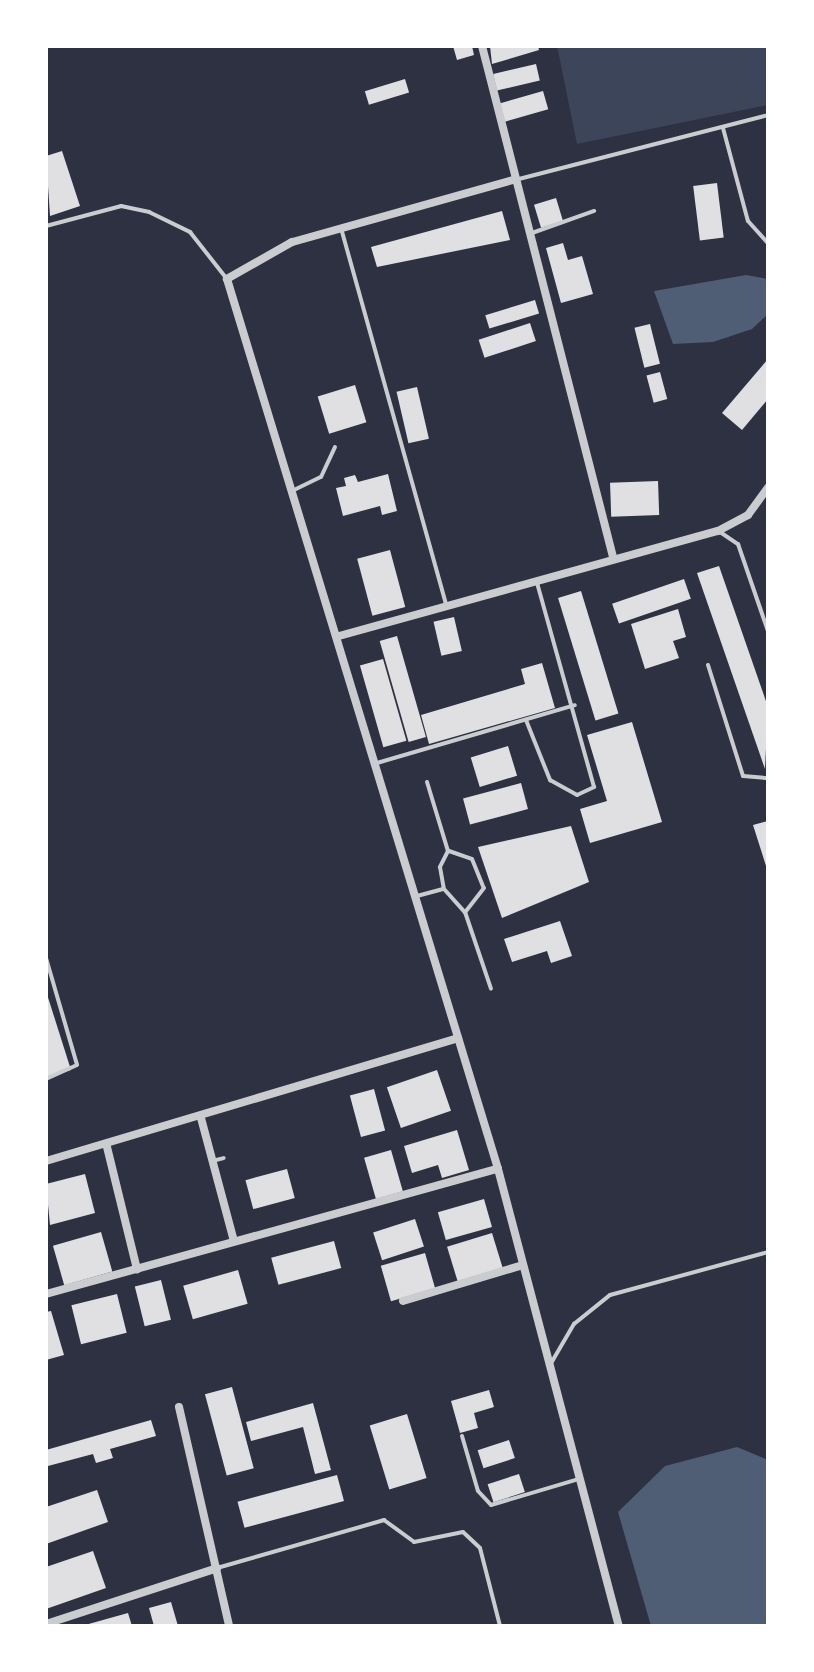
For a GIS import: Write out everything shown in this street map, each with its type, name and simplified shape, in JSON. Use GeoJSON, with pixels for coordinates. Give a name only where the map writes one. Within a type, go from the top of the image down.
{"type":"FeatureCollection","features":[{"type":"Feature","properties":{"kind":"street"},"geometry":{"type":"LineString","coordinates":[[482,46],[527,235],[613,557]]}},
{"type":"Feature","properties":{"kind":"street"},"geometry":{"type":"LineString","coordinates":[[513,180],[341,228],[258,257],[227,279],[296,489],[498,1169],[619,1626]]}},
{"type":"Feature","properties":{"kind":"street"},"geometry":{"type":"LineString","coordinates":[[339,636],[537,583],[613,557],[718,531],[748,515],[768,487]]}},
{"type":"Feature","properties":{"kind":"street"},"geometry":{"type":"LineString","coordinates":[[46,1161],[107,1147],[458,1038]]}},
{"type":"Feature","properties":{"kind":"street"},"geometry":{"type":"LineString","coordinates":[[201,1118],[234,1241]]}},
{"type":"Feature","properties":{"kind":"street"},"geometry":{"type":"LineString","coordinates":[[107,1147],[137,1269]]}},
{"type":"Feature","properties":{"kind":"street"},"geometry":{"type":"LineString","coordinates":[[46,1294],[498,1169]]}},
{"type":"Feature","properties":{"kind":"street"},"geometry":{"type":"LineString","coordinates":[[403,1301],[523,1265]]}},
{"type":"Feature","properties":{"kind":"street"},"geometry":{"type":"LineString","coordinates":[[179,1407],[229,1626]]}},
{"type":"Feature","properties":{"kind":"street"},"geometry":{"type":"LineString","coordinates":[[46,1624],[217,1568]]}},
{"type":"Feature","properties":{"kind":"lane"},"geometry":{"type":"LineString","coordinates":[[513,180],[768,115]]}},
{"type":"Feature","properties":{"kind":"lane"},"geometry":{"type":"LineString","coordinates":[[723,128],[748,221],[768,243]]}},
{"type":"Feature","properties":{"kind":"lane"},"geometry":{"type":"LineString","coordinates":[[46,226],[121,206],[149,212],[190,232],[227,279]]}},
{"type":"Feature","properties":{"kind":"lane"},"geometry":{"type":"LineString","coordinates":[[527,235],[594,211]]}},
{"type":"Feature","properties":{"kind":"lane"},"geometry":{"type":"LineString","coordinates":[[341,228],[447,607]]}},
{"type":"Feature","properties":{"kind":"lane"},"geometry":{"type":"LineString","coordinates":[[296,489],[321,477],[335,447]]}},
{"type":"Feature","properties":{"kind":"lane"},"geometry":{"type":"LineString","coordinates":[[718,531],[738,544],[768,631]]}},
{"type":"Feature","properties":{"kind":"lane"},"geometry":{"type":"LineString","coordinates":[[526,720],[545,773],[581,796],[594,782],[575,705],[537,583]]}},
{"type":"Feature","properties":{"kind":"lane"},"geometry":{"type":"LineString","coordinates":[[708,665],[743,776],[768,778]]}},
{"type":"Feature","properties":{"kind":"lane"},"geometry":{"type":"LineString","coordinates":[[377,763],[575,705]]}},
{"type":"Feature","properties":{"kind":"lane"},"geometry":{"type":"LineString","coordinates":[[427,782],[448,851],[440,867],[444,889],[465,912],[491,989]]}},
{"type":"Feature","properties":{"kind":"lane"},"geometry":{"type":"LineString","coordinates":[[448,851],[472,859],[484,888],[465,912]]}},
{"type":"Feature","properties":{"kind":"lane"},"geometry":{"type":"LineString","coordinates":[[415,897],[444,889]]}},
{"type":"Feature","properties":{"kind":"lane"},"geometry":{"type":"LineString","coordinates":[[46,958],[77,1065],[46,1079]]}},
{"type":"Feature","properties":{"kind":"lane"},"geometry":{"type":"LineString","coordinates":[[212,1161],[224,1158]]}},
{"type":"Feature","properties":{"kind":"lane"},"geometry":{"type":"LineString","coordinates":[[549,1367],[574,1324],[610,1295],[768,1252]]}},
{"type":"Feature","properties":{"kind":"lane"},"geometry":{"type":"LineString","coordinates":[[462,1436],[478,1491],[491,1505],[579,1479]]}},
{"type":"Feature","properties":{"kind":"lane"},"geometry":{"type":"LineString","coordinates":[[217,1568],[384,1520],[414,1542],[463,1532],[480,1548],[500,1626]]}},
{"type":"Feature","properties":{"kind":"shaded area"},"geometry":{"type":"Polygon","coordinates":[[[557,46],[768,46],[768,105],[577,144],[557,46]]]}},
{"type":"Feature","properties":{"kind":"shaded area"},"geometry":{"type":"Polygon","coordinates":[[[746,275],[768,279],[768,314],[752,329],[713,342],[673,344],[654,291],[746,275]]]}},
{"type":"Feature","properties":{"kind":"shaded area"},"geometry":{"type":"Polygon","coordinates":[[[737,1447],[768,1460],[768,1626],[651,1626],[618,1512],[665,1466],[737,1447]]]}},
{"type":"Feature","properties":{"kind":"building"},"geometry":{"type":"Polygon","coordinates":[[[453,46],[472,46],[474,55],[457,60],[453,46]]]}},
{"type":"Feature","properties":{"kind":"building"},"geometry":{"type":"Polygon","coordinates":[[[490,46],[538,46],[539,50],[492,64],[490,46]]]}},
{"type":"Feature","properties":{"kind":"building"},"geometry":{"type":"Polygon","coordinates":[[[536,64],[540,81],[497,90],[493,74],[536,64]]]}},
{"type":"Feature","properties":{"kind":"building"},"geometry":{"type":"Polygon","coordinates":[[[405,79],[409,92],[369,105],[365,91],[405,79]]]}},
{"type":"Feature","properties":{"kind":"building"},"geometry":{"type":"Polygon","coordinates":[[[543,91],[548,109],[502,122],[497,104],[543,91]]]}},
{"type":"Feature","properties":{"kind":"building"},"geometry":{"type":"Polygon","coordinates":[[[62,151],[80,206],[50,216],[46,156],[62,151]]]}},
{"type":"Feature","properties":{"kind":"building"},"geometry":{"type":"Polygon","coordinates":[[[717,183],[724,238],[700,241],[693,186],[717,183]]]}},
{"type":"Feature","properties":{"kind":"building"},"geometry":{"type":"Polygon","coordinates":[[[556,198],[563,221],[541,228],[534,205],[556,198]]]}},
{"type":"Feature","properties":{"kind":"building"},"geometry":{"type":"Polygon","coordinates":[[[502,211],[510,240],[377,267],[371,247],[502,211]]]}},
{"type":"Feature","properties":{"kind":"building"},"geometry":{"type":"Polygon","coordinates":[[[563,243],[568,260],[582,256],[593,294],[561,303],[546,248],[563,243]]]}},
{"type":"Feature","properties":{"kind":"building"},"geometry":{"type":"Polygon","coordinates":[[[535,300],[539,313],[489,329],[485,315],[535,300]]]}},
{"type":"Feature","properties":{"kind":"building"},"geometry":{"type":"Polygon","coordinates":[[[530,323],[536,341],[485,358],[479,340],[530,323]]]}},
{"type":"Feature","properties":{"kind":"building"},"geometry":{"type":"Polygon","coordinates":[[[650,324],[660,364],[644,368],[634,328],[650,324]]]}},
{"type":"Feature","properties":{"kind":"building"},"geometry":{"type":"Polygon","coordinates":[[[768,359],[768,399],[742,430],[722,413],[768,359]]]}},
{"type":"Feature","properties":{"kind":"building"},"geometry":{"type":"Polygon","coordinates":[[[660,372],[667,399],[654,403],[646,376],[660,372]]]}},
{"type":"Feature","properties":{"kind":"building"},"geometry":{"type":"Polygon","coordinates":[[[355,385],[366,422],[329,434],[318,396],[355,385]]]}},
{"type":"Feature","properties":{"kind":"building"},"geometry":{"type":"Polygon","coordinates":[[[417,387],[429,439],[408,443],[397,392],[417,387]]]}},
{"type":"Feature","properties":{"kind":"building"},"geometry":{"type":"Polygon","coordinates":[[[388,474],[397,511],[382,515],[380,506],[343,516],[336,488],[346,486],[344,478],[355,475],[358,482],[388,474]]]}},
{"type":"Feature","properties":{"kind":"building"},"geometry":{"type":"Polygon","coordinates":[[[658,481],[659,515],[611,517],[610,483],[658,481]]]}},
{"type":"Feature","properties":{"kind":"building"},"geometry":{"type":"Polygon","coordinates":[[[390,550],[405,607],[372,616],[357,559],[390,550]]]}},
{"type":"Feature","properties":{"kind":"building"},"geometry":{"type":"Polygon","coordinates":[[[719,566],[768,707],[765,769],[697,573],[719,566]]]}},
{"type":"Feature","properties":{"kind":"building"},"geometry":{"type":"Polygon","coordinates":[[[684,579],[691,599],[619,624],[612,604],[684,579]]]}},
{"type":"Feature","properties":{"kind":"building"},"geometry":{"type":"Polygon","coordinates":[[[581,591],[618,713],[595,720],[558,598],[581,591]]]}},
{"type":"Feature","properties":{"kind":"building"},"geometry":{"type":"Polygon","coordinates":[[[678,609],[686,637],[673,641],[679,658],[645,669],[631,624],[678,609]]]}},
{"type":"Feature","properties":{"kind":"building"},"geometry":{"type":"Polygon","coordinates":[[[454,617],[462,651],[441,656],[434,622],[454,617]]]}},
{"type":"Feature","properties":{"kind":"building"},"geometry":{"type":"Polygon","coordinates":[[[397,636],[426,737],[409,742],[380,641],[397,636]]]}},
{"type":"Feature","properties":{"kind":"building"},"geometry":{"type":"Polygon","coordinates":[[[383,659],[406,741],[383,747],[360,666],[383,659]]]}},
{"type":"Feature","properties":{"kind":"building"},"geometry":{"type":"Polygon","coordinates":[[[542,663],[555,708],[429,744],[421,715],[525,684],[521,669],[542,663]]]}},
{"type":"Feature","properties":{"kind":"building"},"geometry":{"type":"Polygon","coordinates":[[[632,722],[662,822],[590,843],[580,809],[607,801],[587,735],[632,722]]]}},
{"type":"Feature","properties":{"kind":"building"},"geometry":{"type":"Polygon","coordinates":[[[508,746],[517,776],[480,787],[471,757],[508,746]]]}},
{"type":"Feature","properties":{"kind":"building"},"geometry":{"type":"Polygon","coordinates":[[[521,783],[528,809],[470,825],[463,799],[521,783]]]}},
{"type":"Feature","properties":{"kind":"building"},"geometry":{"type":"Polygon","coordinates":[[[768,821],[768,869],[767,869],[753,825],[768,821]]]}},
{"type":"Feature","properties":{"kind":"building"},"geometry":{"type":"Polygon","coordinates":[[[571,826],[589,882],[502,918],[478,847],[571,826]]]}},
{"type":"Feature","properties":{"kind":"building"},"geometry":{"type":"Polygon","coordinates":[[[560,921],[572,956],[551,963],[547,951],[512,962],[504,939],[560,921]]]}},
{"type":"Feature","properties":{"kind":"building"},"geometry":{"type":"Polygon","coordinates":[[[46,991],[71,1070],[46,1077],[46,991]]]}},
{"type":"Feature","properties":{"kind":"building"},"geometry":{"type":"Polygon","coordinates":[[[437,1070],[451,1111],[401,1128],[387,1087],[437,1070]]]}},
{"type":"Feature","properties":{"kind":"building"},"geometry":{"type":"Polygon","coordinates":[[[374,1089],[385,1131],[361,1137],[350,1095],[374,1089]]]}},
{"type":"Feature","properties":{"kind":"building"},"geometry":{"type":"Polygon","coordinates":[[[457,1130],[469,1170],[442,1178],[438,1165],[412,1173],[404,1146],[457,1130]]]}},
{"type":"Feature","properties":{"kind":"building"},"geometry":{"type":"Polygon","coordinates":[[[391,1150],[403,1191],[376,1199],[364,1158],[391,1150]]]}},
{"type":"Feature","properties":{"kind":"building"},"geometry":{"type":"Polygon","coordinates":[[[287,1169],[295,1198],[253,1209],[245,1180],[287,1169]]]}},
{"type":"Feature","properties":{"kind":"building"},"geometry":{"type":"Polygon","coordinates":[[[85,1174],[95,1213],[50,1225],[46,1184],[85,1174]]]}},
{"type":"Feature","properties":{"kind":"building"},"geometry":{"type":"Polygon","coordinates":[[[484,1199],[492,1227],[446,1240],[438,1212],[484,1199]]]}},
{"type":"Feature","properties":{"kind":"building"},"geometry":{"type":"Polygon","coordinates":[[[415,1219],[424,1247],[382,1260],[373,1233],[415,1219]]]}},
{"type":"Feature","properties":{"kind":"building"},"geometry":{"type":"Polygon","coordinates":[[[101,1232],[112,1271],[64,1285],[53,1246],[101,1232]]]}},
{"type":"Feature","properties":{"kind":"building"},"geometry":{"type":"Polygon","coordinates":[[[492,1233],[503,1269],[458,1283],[447,1247],[492,1233]]]}},
{"type":"Feature","properties":{"kind":"building"},"geometry":{"type":"Polygon","coordinates":[[[334,1241],[341,1268],[278,1285],[271,1258],[334,1241]]]}},
{"type":"Feature","properties":{"kind":"building"},"geometry":{"type":"Polygon","coordinates":[[[425,1253],[435,1289],[391,1301],[381,1266],[425,1253]]]}},
{"type":"Feature","properties":{"kind":"building"},"geometry":{"type":"Polygon","coordinates":[[[238,1270],[248,1304],[193,1319],[183,1286],[238,1270]]]}},
{"type":"Feature","properties":{"kind":"building"},"geometry":{"type":"Polygon","coordinates":[[[161,1280],[171,1320],[145,1326],[135,1287],[161,1280]]]}},
{"type":"Feature","properties":{"kind":"building"},"geometry":{"type":"Polygon","coordinates":[[[117,1294],[127,1333],[81,1344],[71,1305],[117,1294]]]}},
{"type":"Feature","properties":{"kind":"building"},"geometry":{"type":"Polygon","coordinates":[[[51,1311],[64,1355],[46,1360],[46,1312],[51,1311]]]}},
{"type":"Feature","properties":{"kind":"building"},"geometry":{"type":"Polygon","coordinates":[[[232,1387],[254,1468],[227,1475],[205,1394],[232,1387]]]}},
{"type":"Feature","properties":{"kind":"building"},"geometry":{"type":"Polygon","coordinates":[[[489,1390],[494,1407],[474,1413],[478,1428],[460,1433],[451,1401],[489,1390]]]}},
{"type":"Feature","properties":{"kind":"building"},"geometry":{"type":"Polygon","coordinates":[[[313,1403],[331,1470],[315,1474],[303,1427],[251,1441],[246,1422],[313,1403]]]}},
{"type":"Feature","properties":{"kind":"building"},"geometry":{"type":"Polygon","coordinates":[[[407,1414],[427,1478],[389,1489],[370,1425],[407,1414]]]}},
{"type":"Feature","properties":{"kind":"building"},"geometry":{"type":"Polygon","coordinates":[[[151,1420],[156,1436],[110,1449],[113,1458],[96,1463],[93,1454],[48,1466],[46,1450],[151,1420]]]}},
{"type":"Feature","properties":{"kind":"building"},"geometry":{"type":"Polygon","coordinates":[[[509,1440],[515,1458],[483,1468],[478,1450],[509,1440]]]}},
{"type":"Feature","properties":{"kind":"building"},"geometry":{"type":"Polygon","coordinates":[[[519,1474],[525,1492],[493,1502],[488,1484],[519,1474]]]}},
{"type":"Feature","properties":{"kind":"building"},"geometry":{"type":"Polygon","coordinates":[[[337,1475],[344,1501],[244,1528],[238,1502],[337,1475]]]}},
{"type":"Feature","properties":{"kind":"building"},"geometry":{"type":"Polygon","coordinates":[[[97,1490],[108,1522],[46,1544],[46,1507],[97,1490]]]}},
{"type":"Feature","properties":{"kind":"building"},"geometry":{"type":"Polygon","coordinates":[[[93,1551],[106,1588],[46,1609],[46,1567],[93,1551]]]}},
{"type":"Feature","properties":{"kind":"building"},"geometry":{"type":"Polygon","coordinates":[[[171,1602],[178,1626],[154,1626],[149,1608],[171,1602]]]}},
{"type":"Feature","properties":{"kind":"building"},"geometry":{"type":"Polygon","coordinates":[[[128,1613],[132,1626],[85,1626],[85,1625],[128,1613]]]}}]}
